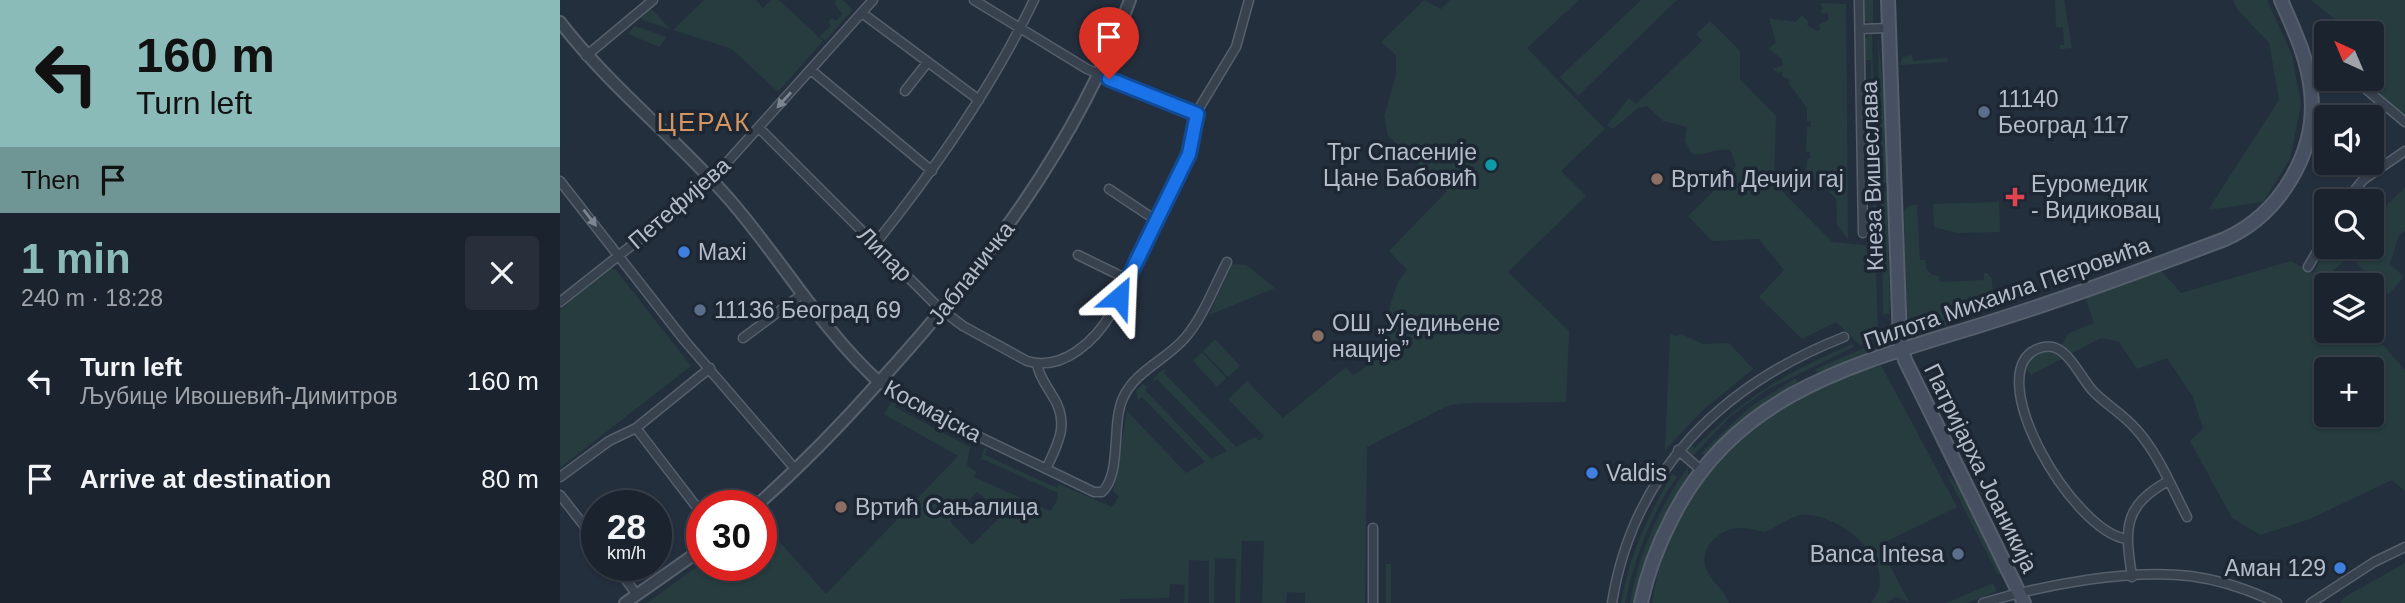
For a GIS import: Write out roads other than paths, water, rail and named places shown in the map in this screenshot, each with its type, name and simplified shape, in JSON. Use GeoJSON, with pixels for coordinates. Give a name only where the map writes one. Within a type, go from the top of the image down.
{"type":"FeatureCollection","features":[{"type":"Feature","properties":{"kind":"main road","name":"Кнеза Вишеслава"},"geometry":{"type":"LineString","coordinates":[[1888,0],[1897,308],[1902,350]]}},
{"type":"Feature","properties":{"kind":"main road","name":"Пилота Михаила Петровића"},"geometry":{"type":"LineString","coordinates":[[1641,603],[1662,538],[1701,470],[1736,433],[1774,403],[1832,374],[2101,285],[2225,239],[2246,229],[2278,199],[2301,159],[2312,114],[2309,75],[2281,0]]}},
{"type":"Feature","properties":{"kind":"main road","name":"Патријарха Јоаникија"},"geometry":{"type":"LineString","coordinates":[[1902,350],[2022,598]]}},
{"type":"Feature","properties":{"kind":"street"},"geometry":{"type":"LineString","coordinates":[[586,56],[653,0]]}},
{"type":"Feature","properties":{"kind":"street","name":"Петефијева"},"geometry":{"type":"LineString","coordinates":[[560,302],[712,180],[873,0]]}},
{"type":"Feature","properties":{"kind":"street"},"geometry":{"type":"LineString","coordinates":[[974,0],[1099,75],[1197,114]]}},
{"type":"Feature","properties":{"kind":"street"},"geometry":{"type":"LineString","coordinates":[[875,244],[932,171],[979,100],[1034,0]]}},
{"type":"Feature","properties":{"kind":"street","name":"Јабланичка"},"geometry":{"type":"LineString","coordinates":[[774,490],[849,418],[943,312],[1037,186],[1099,75],[1130,0]]}},
{"type":"Feature","properties":{"kind":"street"},"geometry":{"type":"LineString","coordinates":[[1046,469],[1062,435],[1063,419],[1037,364],[1075,353],[1097,335],[1189,154],[1197,114],[1236,47],[1248,0]]}},
{"type":"Feature","properties":{"kind":"street"},"geometry":{"type":"LineString","coordinates":[[1859,0],[1863,233]]}},
{"type":"Feature","properties":{"kind":"street"},"geometry":{"type":"LineString","coordinates":[[862,13],[979,100]]}},
{"type":"Feature","properties":{"kind":"street","name":"Космајска"},"geometry":{"type":"LineString","coordinates":[[560,22],[586,56],[712,180],[834,338],[879,383],[926,411],[1094,492],[1105,489],[1113,463],[1117,415],[1124,395],[1136,379],[1189,333],[1227,262]]}},
{"type":"Feature","properties":{"kind":"street"},"geometry":{"type":"LineString","coordinates":[[1860,29],[1889,28]]}},
{"type":"Feature","properties":{"kind":"street"},"geometry":{"type":"LineString","coordinates":[[905,91],[927,63]]}},
{"type":"Feature","properties":{"kind":"street"},"geometry":{"type":"LineString","coordinates":[[811,69],[932,171]]}},
{"type":"Feature","properties":{"kind":"street"},"geometry":{"type":"LineString","coordinates":[[2309,75],[2314,74]]}},
{"type":"Feature","properties":{"kind":"street"},"geometry":{"type":"LineString","coordinates":[[2368,91],[2405,122]]}},
{"type":"Feature","properties":{"kind":"street","name":"Липар"},"geometry":{"type":"LineString","coordinates":[[759,128],[943,312],[996,345],[1037,364]]}},
{"type":"Feature","properties":{"kind":"street"},"geometry":{"type":"LineString","coordinates":[[2357,189],[2370,174],[2405,151]]}},
{"type":"Feature","properties":{"kind":"street"},"geometry":{"type":"LineString","coordinates":[[560,181],[668,321],[796,470]]}},
{"type":"Feature","properties":{"kind":"street"},"geometry":{"type":"LineString","coordinates":[[1109,189],[1157,221]]}},
{"type":"Feature","properties":{"kind":"street"},"geometry":{"type":"LineString","coordinates":[[1078,255],[1127,279]]}},
{"type":"Feature","properties":{"kind":"street"},"geometry":{"type":"LineString","coordinates":[[2308,267],[2314,257]]}},
{"type":"Feature","properties":{"kind":"street"},"geometry":{"type":"LineString","coordinates":[[743,338],[801,295]]}},
{"type":"Feature","properties":{"kind":"street"},"geometry":{"type":"LineString","coordinates":[[1612,603],[1621,561],[1636,526],[1678,450],[1721,407],[1751,384],[1804,354],[1844,337]]}},
{"type":"Feature","properties":{"kind":"street"},"geometry":{"type":"LineString","coordinates":[[2127,538],[2110,535],[2071,500],[2050,468],[2029,425],[2020,389],[2019,370],[2028,355],[2043,346],[2059,350],[2095,392],[2138,431],[2187,517]]}},
{"type":"Feature","properties":{"kind":"street"},"geometry":{"type":"LineString","coordinates":[[560,477],[609,441],[636,428],[710,368]]}},
{"type":"Feature","properties":{"kind":"street"},"geometry":{"type":"LineString","coordinates":[[636,428],[686,493]]}},
{"type":"Feature","properties":{"kind":"street"},"geometry":{"type":"LineString","coordinates":[[1678,450],[1701,470]]}},
{"type":"Feature","properties":{"kind":"street"},"geometry":{"type":"LineString","coordinates":[[2132,577],[2127,538],[2129,523],[2139,502],[2168,481]]}},
{"type":"Feature","properties":{"kind":"street"},"geometry":{"type":"LineString","coordinates":[[560,495],[581,522]]}},
{"type":"Feature","properties":{"kind":"street"},"geometry":{"type":"LineString","coordinates":[[1373,528],[1373,603]]}},
{"type":"Feature","properties":{"kind":"street"},"geometry":{"type":"LineString","coordinates":[[2311,603],[2374,562],[2405,547]]}},
{"type":"Feature","properties":{"kind":"street"},"geometry":{"type":"LineString","coordinates":[[625,603],[686,560]]}},
{"type":"Feature","properties":{"kind":"street"},"geometry":{"type":"LineString","coordinates":[[1983,603],[2132,577],[2161,575],[2203,578],[2237,586],[2277,603]]}},
{"type":"Feature","properties":{"kind":"street"},"geometry":{"type":"LineString","coordinates":[[627,581],[637,595]]}},
{"type":"Feature","properties":{"kind":"place","name":"11140 Београд 117"},"geometry":{"type":"Point","coordinates":[1984,112]}},
{"type":"Feature","properties":{"kind":"place","name":"Трг Спасеније Цане Бабовић"},"geometry":{"type":"Point","coordinates":[1491,165]}},
{"type":"Feature","properties":{"kind":"place","name":"Вртић Дечији гај"},"geometry":{"type":"Point","coordinates":[1657,179]}},
{"type":"Feature","properties":{"kind":"place","name":"Еуромедик - Видиковац"},"geometry":{"type":"Point","coordinates":[2015,197]}},
{"type":"Feature","properties":{"kind":"place","name":"Maxi"},"geometry":{"type":"Point","coordinates":[684,252]}},
{"type":"Feature","properties":{"kind":"place","name":"11136 Београд 69"},"geometry":{"type":"Point","coordinates":[700,310]}},
{"type":"Feature","properties":{"kind":"place","name":"ОШ „Уједињене нације”"},"geometry":{"type":"Point","coordinates":[1318,336]}},
{"type":"Feature","properties":{"kind":"place","name":"Valdis"},"geometry":{"type":"Point","coordinates":[1592,473]}},
{"type":"Feature","properties":{"kind":"place","name":"Вртић Сањалица"},"geometry":{"type":"Point","coordinates":[841,507]}},
{"type":"Feature","properties":{"kind":"place","name":"Banca Intesa"},"geometry":{"type":"Point","coordinates":[1958,554]}},
{"type":"Feature","properties":{"kind":"place","name":"Аман 129"},"geometry":{"type":"Point","coordinates":[2340,568]}},
{"type":"Feature","properties":{"kind":"district","name":"ЦЕРАК"},"geometry":{"type":"Point","coordinates":[704,122]}}]}
